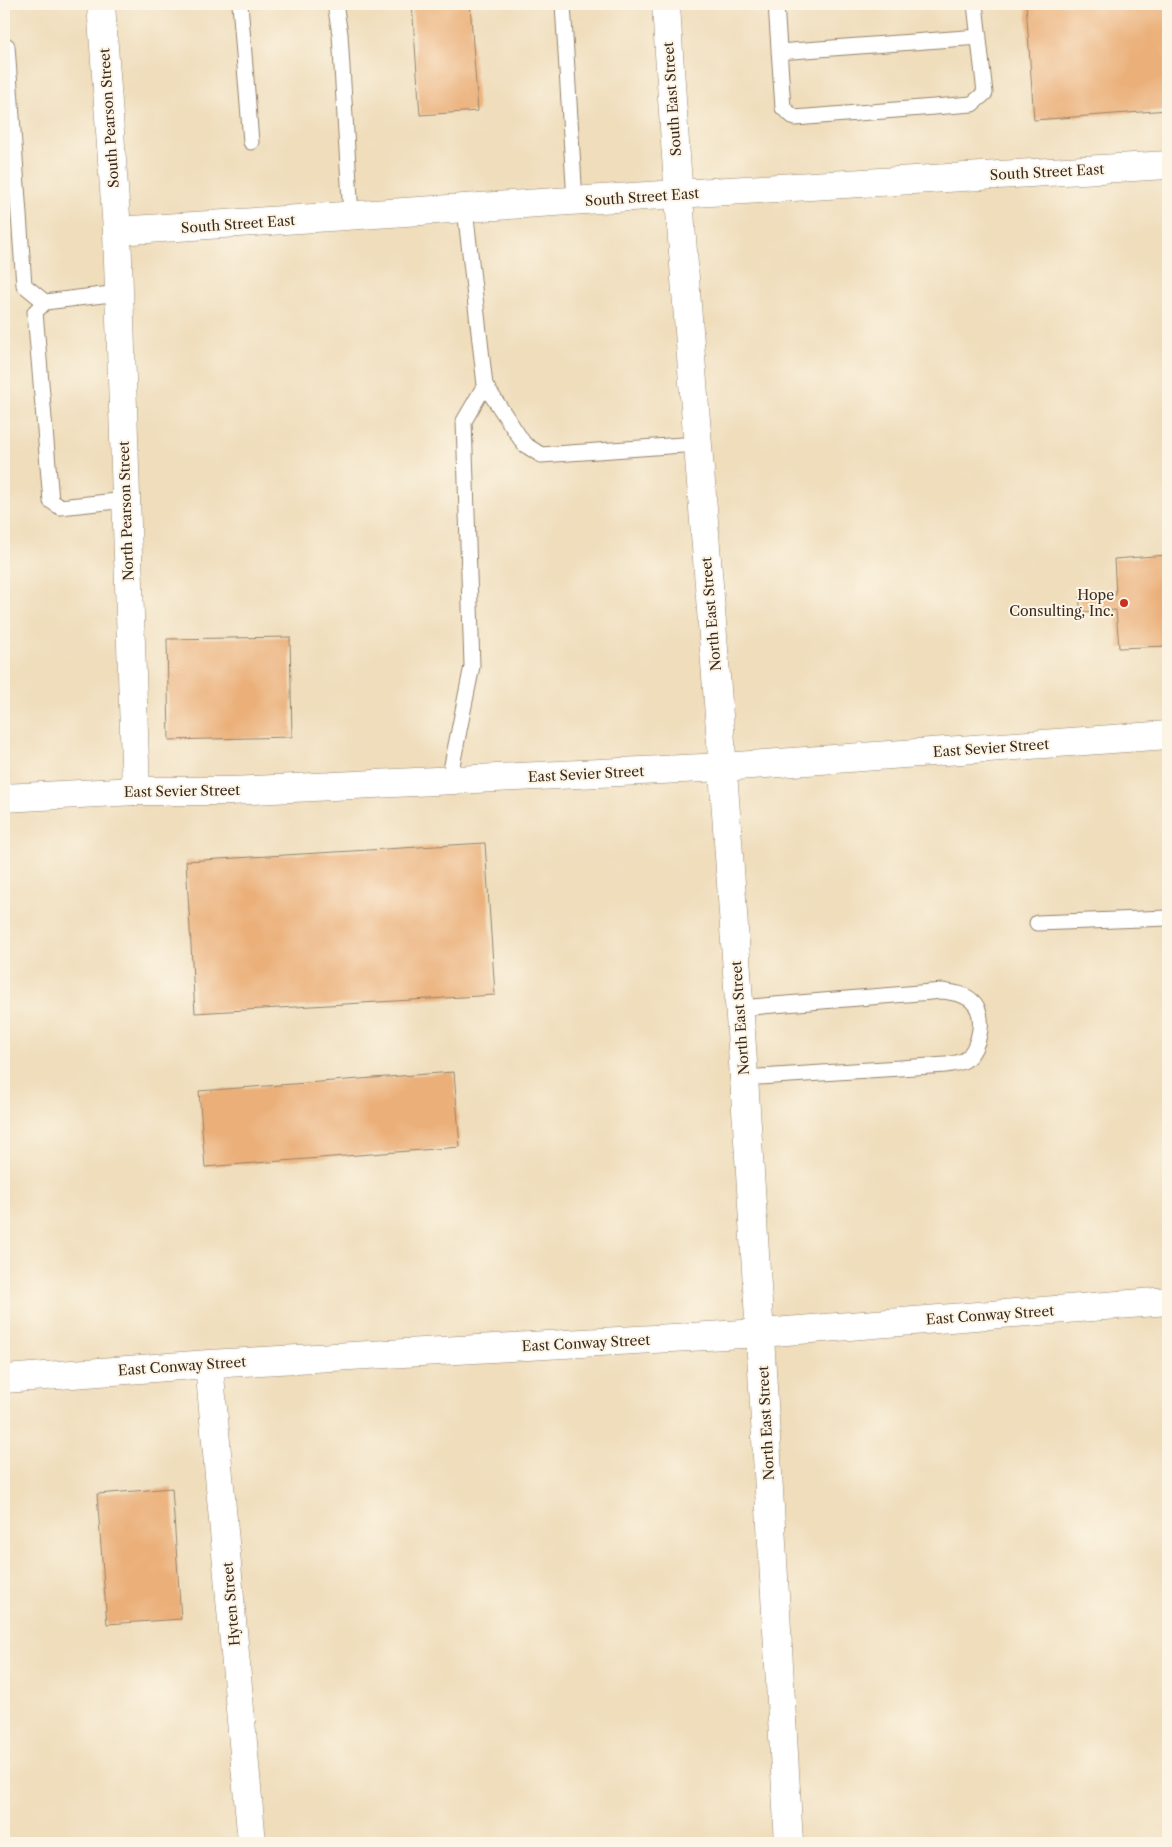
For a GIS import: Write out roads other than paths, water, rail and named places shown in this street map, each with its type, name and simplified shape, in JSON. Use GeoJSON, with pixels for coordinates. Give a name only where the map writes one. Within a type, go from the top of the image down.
{"type":"FeatureCollection","features":[{"type":"Feature","properties":{"kind":"street","name":"South Pearson Street"},"geometry":{"type":"LineString","coordinates":[[100,4],[117,232]]}},
{"type":"Feature","properties":{"kind":"street","name":"South East Street"},"geometry":{"type":"LineString","coordinates":[[666,4],[677,194]]}},
{"type":"Feature","properties":{"kind":"street","name":"South Street East"},"geometry":{"type":"LineString","coordinates":[[117,232],[677,194],[1168,165]]}},
{"type":"Feature","properties":{"kind":"street","name":"North East Street"},"geometry":{"type":"LineString","coordinates":[[677,194],[723,767],[761,1333],[789,1843]]}},
{"type":"Feature","properties":{"kind":"street","name":"North Pearson Street"},"geometry":{"type":"LineString","coordinates":[[117,232],[136,791]]}},
{"type":"Feature","properties":{"kind":"street","name":"East Sevier Street"},"geometry":{"type":"LineString","coordinates":[[4,798],[136,791],[231,790],[723,767],[1168,735]]}},
{"type":"Feature","properties":{"kind":"street","name":"East Conway Street"},"geometry":{"type":"LineString","coordinates":[[4,1379],[209,1364],[761,1333],[1168,1302]]}},
{"type":"Feature","properties":{"kind":"street","name":"Hyten Street"},"geometry":{"type":"LineString","coordinates":[[209,1364],[252,1843]]}},
{"type":"Feature","properties":{"kind":"lane"},"geometry":{"type":"LineString","coordinates":[[240,4],[251,142]]}},
{"type":"Feature","properties":{"kind":"lane"},"geometry":{"type":"LineString","coordinates":[[334,4],[340,34],[351,216]]}},
{"type":"Feature","properties":{"kind":"lane"},"geometry":{"type":"LineString","coordinates":[[564,4],[575,201]]}},
{"type":"Feature","properties":{"kind":"lane"},"geometry":{"type":"LineString","coordinates":[[776,4],[783,108],[795,118],[972,104],[985,93],[975,4]]}},
{"type":"Feature","properties":{"kind":"lane"},"geometry":{"type":"LineString","coordinates":[[779,52],[979,37]]}},
{"type":"Feature","properties":{"kind":"lane"},"geometry":{"type":"LineString","coordinates":[[7,46],[24,285],[45,302]]}},
{"type":"Feature","properties":{"kind":"lane"},"geometry":{"type":"LineString","coordinates":[[465,208],[485,385],[524,444],[542,455],[697,444]]}},
{"type":"Feature","properties":{"kind":"lane"},"geometry":{"type":"LineString","coordinates":[[119,292],[45,302],[34,312],[51,501],[60,507],[126,500]]}},
{"type":"Feature","properties":{"kind":"lane"},"geometry":{"type":"LineString","coordinates":[[449,780],[472,666],[464,421],[485,385]]}},
{"type":"Feature","properties":{"kind":"lane"},"geometry":{"type":"LineString","coordinates":[[1037,923],[1168,918]]}},
{"type":"Feature","properties":{"kind":"lane"},"geometry":{"type":"LineString","coordinates":[[739,1008],[943,991],[963,995],[973,1001],[979,1016],[980,1032],[974,1049],[964,1061],[946,1065],[744,1078]]}},
{"type":"Feature","properties":{"kind":"place","name":"Hope Consulting, Inc."},"geometry":{"type":"Point","coordinates":[1124,603]}}]}
